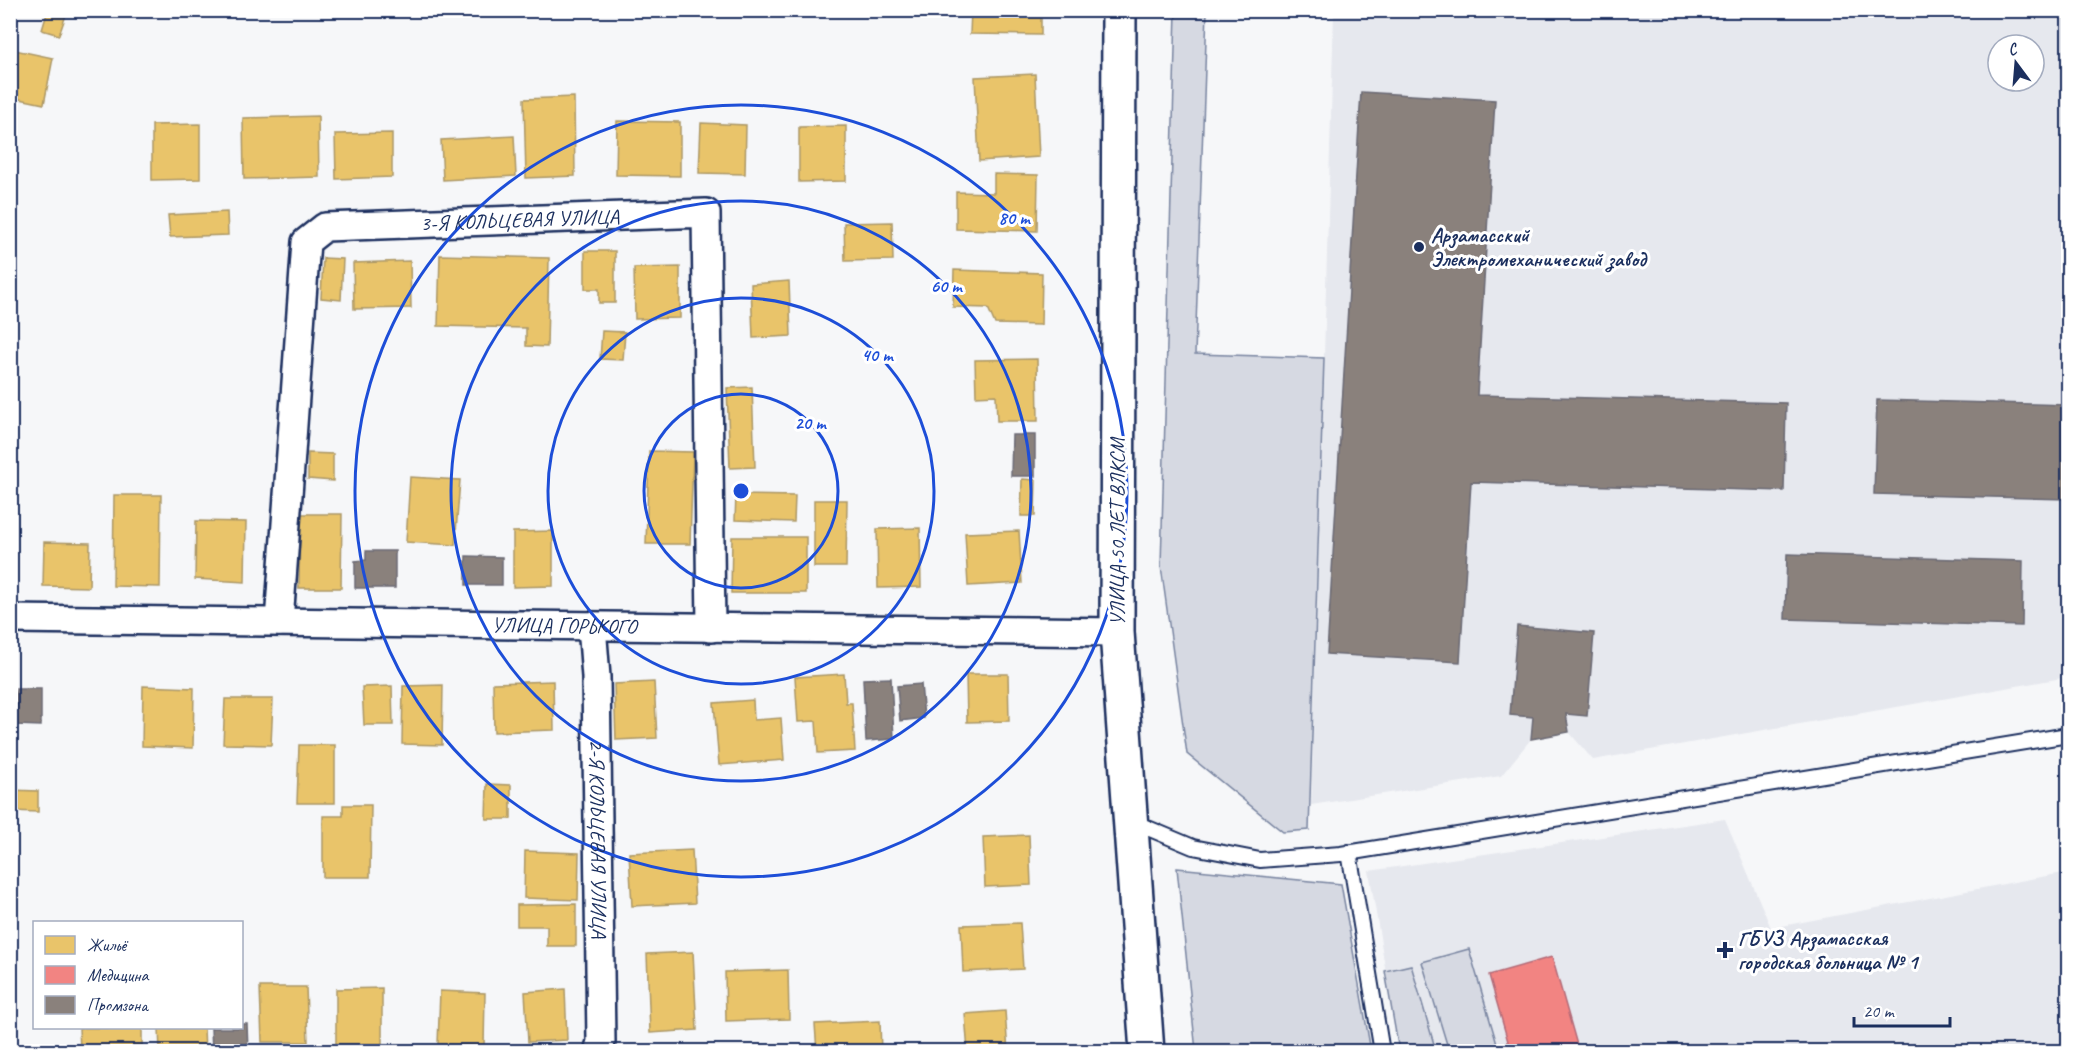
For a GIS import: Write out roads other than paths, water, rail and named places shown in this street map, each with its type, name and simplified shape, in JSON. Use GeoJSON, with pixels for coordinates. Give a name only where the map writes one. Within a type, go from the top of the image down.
{"type":"FeatureCollection","features":[{"type":"Feature","properties":{"kind":"street","name":"УЛИЦА 50 ЛЕТ ВЛКСМ"},"geometry":{"type":"LineString","coordinates":[[1119,10],[1117,632],[1148,1052]]}},
{"type":"Feature","properties":{"kind":"street","name":"3-Я КОЛЬЦЕВАЯ УЛИЦА"},"geometry":{"type":"LineString","coordinates":[[279,622],[306,242],[325,227],[706,213],[711,628]]}},
{"type":"Feature","properties":{"kind":"street","name":"УЛИЦА ГОРЬКОГО"},"geometry":{"type":"LineString","coordinates":[[10,619],[1117,632]]}},
{"type":"Feature","properties":{"kind":"street","name":"2-Я КОЛЬЦЕВАЯ УЛИЦА"},"geometry":{"type":"LineString","coordinates":[[592,626],[596,677],[601,1042],[598,1052]]}},
{"type":"Feature","properties":{"kind":"lane"},"geometry":{"type":"LineString","coordinates":[[1130,820],[1193,848],[1260,860],[1349,852],[2068,735]]}},
{"type":"Feature","properties":{"kind":"lane"},"geometry":{"type":"LineString","coordinates":[[1349,852],[1382,1052]]}},
{"type":"Feature","properties":{"kind":"place","name":"Арзамасский Электромеханический завод"},"geometry":{"type":"Point","coordinates":[1419,247]}},
{"type":"Feature","properties":{"kind":"place","name":"ГБУЗ Арзамасская городская больница № 1"},"geometry":{"type":"Point","coordinates":[1725,950]}}]}
